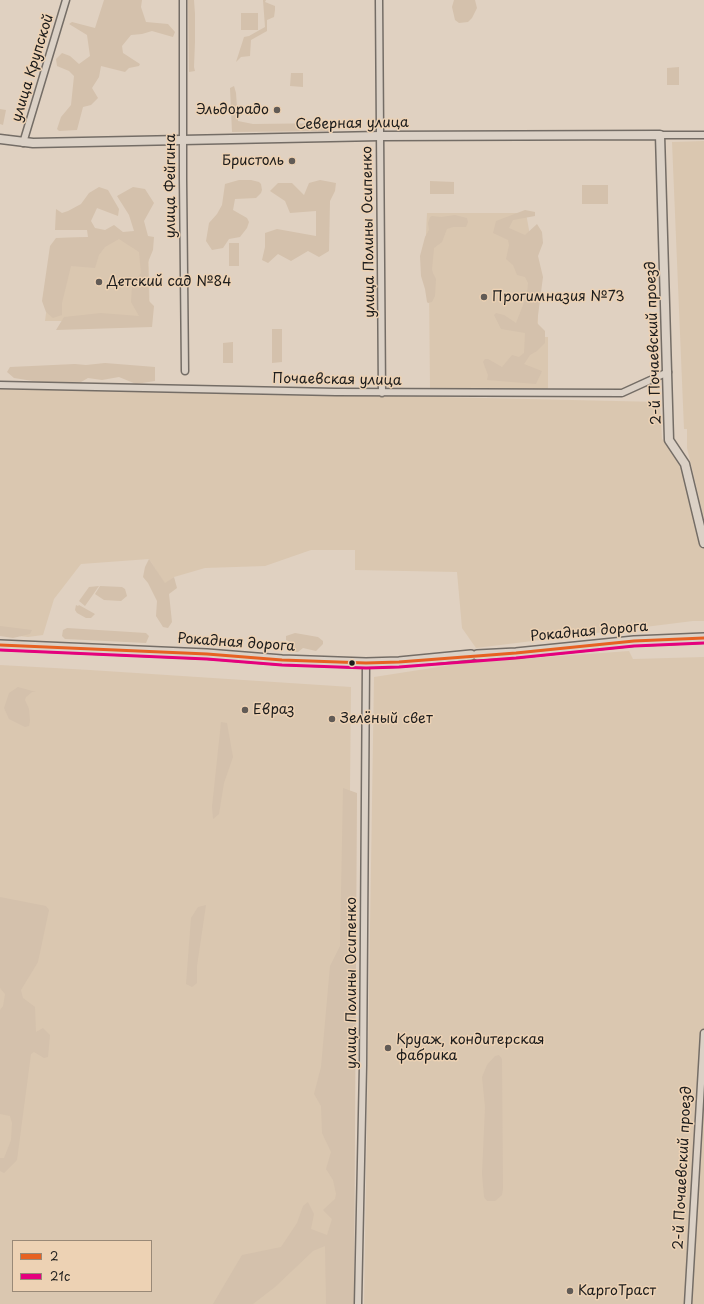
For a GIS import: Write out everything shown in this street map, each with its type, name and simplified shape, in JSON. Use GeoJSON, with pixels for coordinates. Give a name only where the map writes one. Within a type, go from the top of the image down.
{"type":"FeatureCollection","features":[{"type":"Feature","properties":{"kind":"main road","name":"Рокадная дорога"},"geometry":{"type":"LineString","coordinates":[[0,645],[366,663],[516,653],[634,641],[704,638]]}},
{"type":"Feature","properties":{"kind":"street","name":"улица Крупской"},"geometry":{"type":"LineString","coordinates":[[23,143],[66,0]]}},
{"type":"Feature","properties":{"kind":"street","name":"улица Фейгина"},"geometry":{"type":"LineString","coordinates":[[183,0],[185,371]]}},
{"type":"Feature","properties":{"kind":"street","name":"улица Полины Осипенко"},"geometry":{"type":"LineString","coordinates":[[379,0],[382,393]]}},
{"type":"Feature","properties":{"kind":"street","name":"2-й Почаевский проезд"},"geometry":{"type":"LineString","coordinates":[[660,135],[669,440],[685,464],[704,543]]}},
{"type":"Feature","properties":{"kind":"street","name":"Северная улица"},"geometry":{"type":"LineString","coordinates":[[0,139],[23,143],[380,136],[704,135]]}},
{"type":"Feature","properties":{"kind":"street","name":"Почаевская улица"},"geometry":{"type":"LineString","coordinates":[[0,385],[178,390],[382,393],[622,393],[668,372]]}},
{"type":"Feature","properties":{"kind":"street","name":"улица Полины Осипенко"},"geometry":{"type":"LineString","coordinates":[[358,1304],[363,1066],[366,663]]}},
{"type":"Feature","properties":{"kind":"street","name":"2-й Почаевский проезд"},"geometry":{"type":"LineString","coordinates":[[688,1304],[704,1033]]}},
{"type":"Feature","properties":{"kind":"shaded area"},"geometry":{"type":"Polygon","coordinates":[[[104,0],[142,0],[141,7],[146,22],[168,24],[175,32],[173,37],[152,31],[131,35],[122,46],[123,53],[140,64],[139,66],[129,68],[125,72],[101,66],[99,77],[92,88],[98,98],[91,105],[83,107],[77,130],[59,131],[57,129],[61,117],[71,105],[74,76],[69,71],[57,66],[56,59],[62,53],[70,56],[79,64],[90,56],[87,35],[69,24],[72,22],[95,28],[104,0]]]}},
{"type":"Feature","properties":{"kind":"shaded area"},"geometry":{"type":"Polygon","coordinates":[[[188,0],[194,0],[195,14],[195,71],[189,72],[188,0]]]}},
{"type":"Feature","properties":{"kind":"shaded area"},"geometry":{"type":"Polygon","coordinates":[[[263,0],[266,0],[265,2],[275,6],[274,17],[267,20],[267,31],[251,40],[250,56],[241,57],[236,62],[244,37],[249,36],[265,27],[263,0]]]}},
{"type":"Feature","properties":{"kind":"shaded area"},"geometry":{"type":"Polygon","coordinates":[[[454,0],[475,0],[477,8],[472,18],[468,22],[459,23],[455,20],[452,7],[454,0]]]}},
{"type":"Feature","properties":{"kind":"shaded area"},"geometry":{"type":"Polygon","coordinates":[[[241,13],[258,13],[258,30],[241,30],[241,13]]]}},
{"type":"Feature","properties":{"kind":"shaded area"},"geometry":{"type":"Polygon","coordinates":[[[679,67],[679,85],[667,85],[667,68],[679,67]]]}},
{"type":"Feature","properties":{"kind":"shaded area"},"geometry":{"type":"Polygon","coordinates":[[[291,73],[303,73],[303,87],[290,86],[291,73]]]}},
{"type":"Feature","properties":{"kind":"shaded area"},"geometry":{"type":"Polygon","coordinates":[[[234,86],[238,121],[253,124],[334,123],[329,131],[232,132],[230,88],[234,86]]]}},
{"type":"Feature","properties":{"kind":"shaded area"},"geometry":{"type":"Polygon","coordinates":[[[0,109],[6,110],[3,125],[0,124],[0,109]]]}},
{"type":"Feature","properties":{"kind":"shaded area"},"geometry":{"type":"Polygon","coordinates":[[[704,141],[704,519],[687,448],[687,429],[684,429],[672,142],[704,141]]]}},
{"type":"Feature","properties":{"kind":"shaded area"},"geometry":{"type":"Polygon","coordinates":[[[239,180],[259,182],[261,184],[261,193],[256,198],[235,199],[233,210],[247,218],[249,222],[247,228],[240,237],[229,239],[223,248],[212,250],[206,241],[209,223],[217,214],[222,205],[225,184],[239,180]]]}},
{"type":"Feature","properties":{"kind":"shaded area"},"geometry":{"type":"Polygon","coordinates":[[[320,180],[336,183],[335,191],[330,201],[329,251],[319,257],[308,251],[291,261],[278,254],[268,263],[262,260],[265,247],[265,233],[277,229],[316,236],[316,211],[290,213],[285,201],[270,191],[278,183],[292,183],[304,195],[309,183],[320,180]]]}},
{"type":"Feature","properties":{"kind":"shaded area"},"geometry":{"type":"Polygon","coordinates":[[[430,181],[454,182],[454,194],[430,194],[430,181]]]}},
{"type":"Feature","properties":{"kind":"shaded area"},"geometry":{"type":"Polygon","coordinates":[[[582,185],[608,185],[608,204],[582,204],[582,185]]]}},
{"type":"Feature","properties":{"kind":"shaded area"},"geometry":{"type":"Polygon","coordinates":[[[99,187],[108,190],[119,209],[118,216],[97,208],[91,221],[95,228],[105,230],[114,225],[123,232],[134,231],[129,215],[117,196],[133,187],[145,189],[154,203],[144,221],[148,236],[154,237],[153,250],[148,262],[149,301],[154,306],[152,327],[56,330],[64,317],[101,313],[139,316],[131,302],[132,284],[141,273],[139,252],[119,239],[105,247],[99,255],[95,268],[71,266],[62,303],[62,315],[53,318],[46,312],[42,301],[50,246],[56,238],[88,237],[87,230],[55,230],[56,209],[62,213],[68,211],[81,204],[89,193],[99,187]]]}},
{"type":"Feature","properties":{"kind":"shaded area"},"geometry":{"type":"Polygon","coordinates":[[[525,210],[535,212],[535,216],[513,220],[509,228],[525,235],[537,224],[542,232],[543,243],[538,256],[543,277],[537,323],[545,331],[545,343],[537,351],[530,355],[524,364],[542,371],[536,384],[487,380],[488,375],[483,362],[485,359],[488,359],[502,367],[512,355],[519,357],[524,353],[525,333],[501,329],[494,315],[496,313],[504,315],[516,323],[527,295],[528,283],[525,277],[517,275],[513,265],[506,259],[509,245],[508,240],[493,233],[496,221],[525,210]]]}},
{"type":"Feature","properties":{"kind":"shaded area","name":"Прогимназия №73"},"geometry":{"type":"Polygon","coordinates":[[[427,213],[526,213],[538,281],[538,337],[548,337],[548,389],[430,388],[429,287],[424,275],[427,213]]]}},
{"type":"Feature","properties":{"kind":"shaded area"},"geometry":{"type":"Polygon","coordinates":[[[455,215],[467,218],[468,222],[466,227],[453,227],[447,229],[442,242],[434,248],[432,269],[436,279],[435,296],[432,302],[428,303],[421,276],[420,256],[425,237],[429,230],[428,223],[430,217],[432,216],[441,217],[455,215]]]}},
{"type":"Feature","properties":{"kind":"shaded area","name":"Детский сад №84"},"geometry":{"type":"Polygon","coordinates":[[[148,236],[150,321],[45,321],[56,238],[148,236]]]}},
{"type":"Feature","properties":{"kind":"shaded area"},"geometry":{"type":"Polygon","coordinates":[[[229,243],[239,243],[239,266],[229,266],[229,243]]]}},
{"type":"Feature","properties":{"kind":"shaded area"},"geometry":{"type":"Polygon","coordinates":[[[272,329],[282,329],[282,362],[272,363],[272,329]]]}},
{"type":"Feature","properties":{"kind":"shaded area"},"geometry":{"type":"Polygon","coordinates":[[[233,342],[233,363],[223,363],[223,343],[233,342]]]}},
{"type":"Feature","properties":{"kind":"shaded area"},"geometry":{"type":"Polygon","coordinates":[[[105,363],[155,367],[155,381],[136,384],[119,377],[102,380],[88,378],[81,382],[70,383],[39,382],[14,378],[7,372],[10,367],[105,363]]]}},
{"type":"Feature","properties":{"kind":"shaded area"},"geometry":{"type":"Polygon","coordinates":[[[0,387],[660,402],[662,439],[674,449],[686,476],[699,544],[704,543],[704,621],[693,621],[476,648],[462,628],[457,572],[355,570],[355,550],[311,550],[265,566],[205,568],[174,577],[165,584],[149,559],[81,564],[54,599],[43,635],[28,637],[0,634],[0,387]]]}},
{"type":"Feature","properties":{"kind":"shaded area"},"geometry":{"type":"Polygon","coordinates":[[[149,559],[165,583],[174,577],[177,588],[169,594],[172,622],[168,628],[163,627],[156,616],[157,601],[148,583],[143,577],[145,567],[149,559]]]}},
{"type":"Feature","properties":{"kind":"shaded area"},"geometry":{"type":"Polygon","coordinates":[[[99,586],[85,606],[79,601],[89,587],[99,586]]]}},
{"type":"Feature","properties":{"kind":"shaded area"},"geometry":{"type":"Polygon","coordinates":[[[100,586],[122,587],[125,589],[127,596],[121,601],[104,600],[95,594],[100,586]]]}},
{"type":"Feature","properties":{"kind":"shaded area"},"geometry":{"type":"Polygon","coordinates":[[[76,605],[79,605],[95,614],[91,618],[86,618],[77,613],[75,610],[76,605]]]}},
{"type":"Feature","properties":{"kind":"shaded area"},"geometry":{"type":"Polygon","coordinates":[[[0,626],[32,630],[30,634],[13,638],[0,636],[0,626]]]}},
{"type":"Feature","properties":{"kind":"shaded area"},"geometry":{"type":"Polygon","coordinates":[[[67,628],[146,633],[149,636],[146,643],[65,639],[62,636],[63,630],[67,628]]]}},
{"type":"Feature","properties":{"kind":"shaded area"},"geometry":{"type":"Polygon","coordinates":[[[295,633],[318,637],[323,641],[323,644],[316,651],[303,648],[298,652],[293,652],[291,650],[290,642],[286,640],[286,636],[295,633]]]}},
{"type":"Feature","properties":{"kind":"shaded area"},"geometry":{"type":"Polygon","coordinates":[[[629,651],[633,659],[704,657],[704,1304],[364,1304],[374,677],[464,663],[629,651]]]}},
{"type":"Feature","properties":{"kind":"shaded area"},"geometry":{"type":"Polygon","coordinates":[[[0,665],[351,687],[345,1304],[0,1304],[0,665]]]}},
{"type":"Feature","properties":{"kind":"shaded area"},"geometry":{"type":"Polygon","coordinates":[[[18,687],[36,692],[32,692],[26,697],[25,700],[29,709],[30,721],[29,726],[25,727],[9,719],[4,708],[9,693],[18,687]]]}},
{"type":"Feature","properties":{"kind":"shaded area"},"geometry":{"type":"Polygon","coordinates":[[[221,722],[227,723],[233,757],[224,783],[219,814],[213,819],[212,807],[221,722]]]}},
{"type":"Feature","properties":{"kind":"shaded area"},"geometry":{"type":"Polygon","coordinates":[[[343,788],[357,793],[354,1304],[326,1304],[325,1246],[313,1251],[275,1287],[253,1304],[213,1304],[242,1255],[281,1247],[297,1223],[303,1206],[308,1202],[314,1214],[311,1229],[327,1235],[332,1219],[323,1210],[335,1199],[336,1194],[333,1180],[326,1169],[331,1152],[322,1133],[321,1106],[314,1094],[321,1067],[330,966],[340,946],[343,788]]]}},
{"type":"Feature","properties":{"kind":"shaded area"},"geometry":{"type":"Polygon","coordinates":[[[0,897],[46,906],[49,910],[38,962],[21,990],[23,998],[35,1007],[36,1032],[43,1028],[50,1035],[48,1057],[44,1058],[34,1052],[31,1054],[17,1160],[4,1173],[0,1171],[0,1158],[4,1158],[11,1140],[12,1123],[10,1116],[0,1114],[0,1010],[3,1006],[5,994],[0,988],[0,897]]]}},
{"type":"Feature","properties":{"kind":"shaded area"},"geometry":{"type":"Polygon","coordinates":[[[206,905],[197,966],[197,983],[192,987],[186,984],[191,918],[198,907],[206,905]]]}},
{"type":"Feature","properties":{"kind":"shaded area"},"geometry":{"type":"Polygon","coordinates":[[[499,1055],[502,1059],[503,1189],[502,1195],[495,1201],[487,1201],[484,1197],[482,1174],[485,1107],[482,1077],[487,1065],[495,1056],[499,1055]]]}},
{"type":"Feature","properties":{"kind":"transit line","name":"2"},"geometry":{"type":"LineString","coordinates":[[0,645],[366,663],[516,653],[634,641],[704,638]]}},
{"type":"Feature","properties":{"kind":"transit line","name":"21с"},"geometry":{"type":"LineString","coordinates":[[0,650],[366,668],[516,658],[634,646],[704,643]]}},
{"type":"Feature","properties":{"kind":"place","name":"Эльдорадо"},"geometry":{"type":"Point","coordinates":[277,110]}},
{"type":"Feature","properties":{"kind":"place","name":"Бристоль"},"geometry":{"type":"Point","coordinates":[292,161]}},
{"type":"Feature","properties":{"kind":"place","name":"Детский сад №84"},"geometry":{"type":"Point","coordinates":[99,282]}},
{"type":"Feature","properties":{"kind":"place","name":"Прогимназия №73"},"geometry":{"type":"Point","coordinates":[484,297]}},
{"type":"Feature","properties":{"kind":"place","name":"Евраз"},"geometry":{"type":"Point","coordinates":[245,710]}},
{"type":"Feature","properties":{"kind":"place","name":"Зелёный свет"},"geometry":{"type":"Point","coordinates":[332,719]}},
{"type":"Feature","properties":{"kind":"place","name":"Круаж, кондитерская фабрика"},"geometry":{"type":"Point","coordinates":[388,1048]}},
{"type":"Feature","properties":{"kind":"place","name":"КаргоТраст"},"geometry":{"type":"Point","coordinates":[570,1291]}}]}
